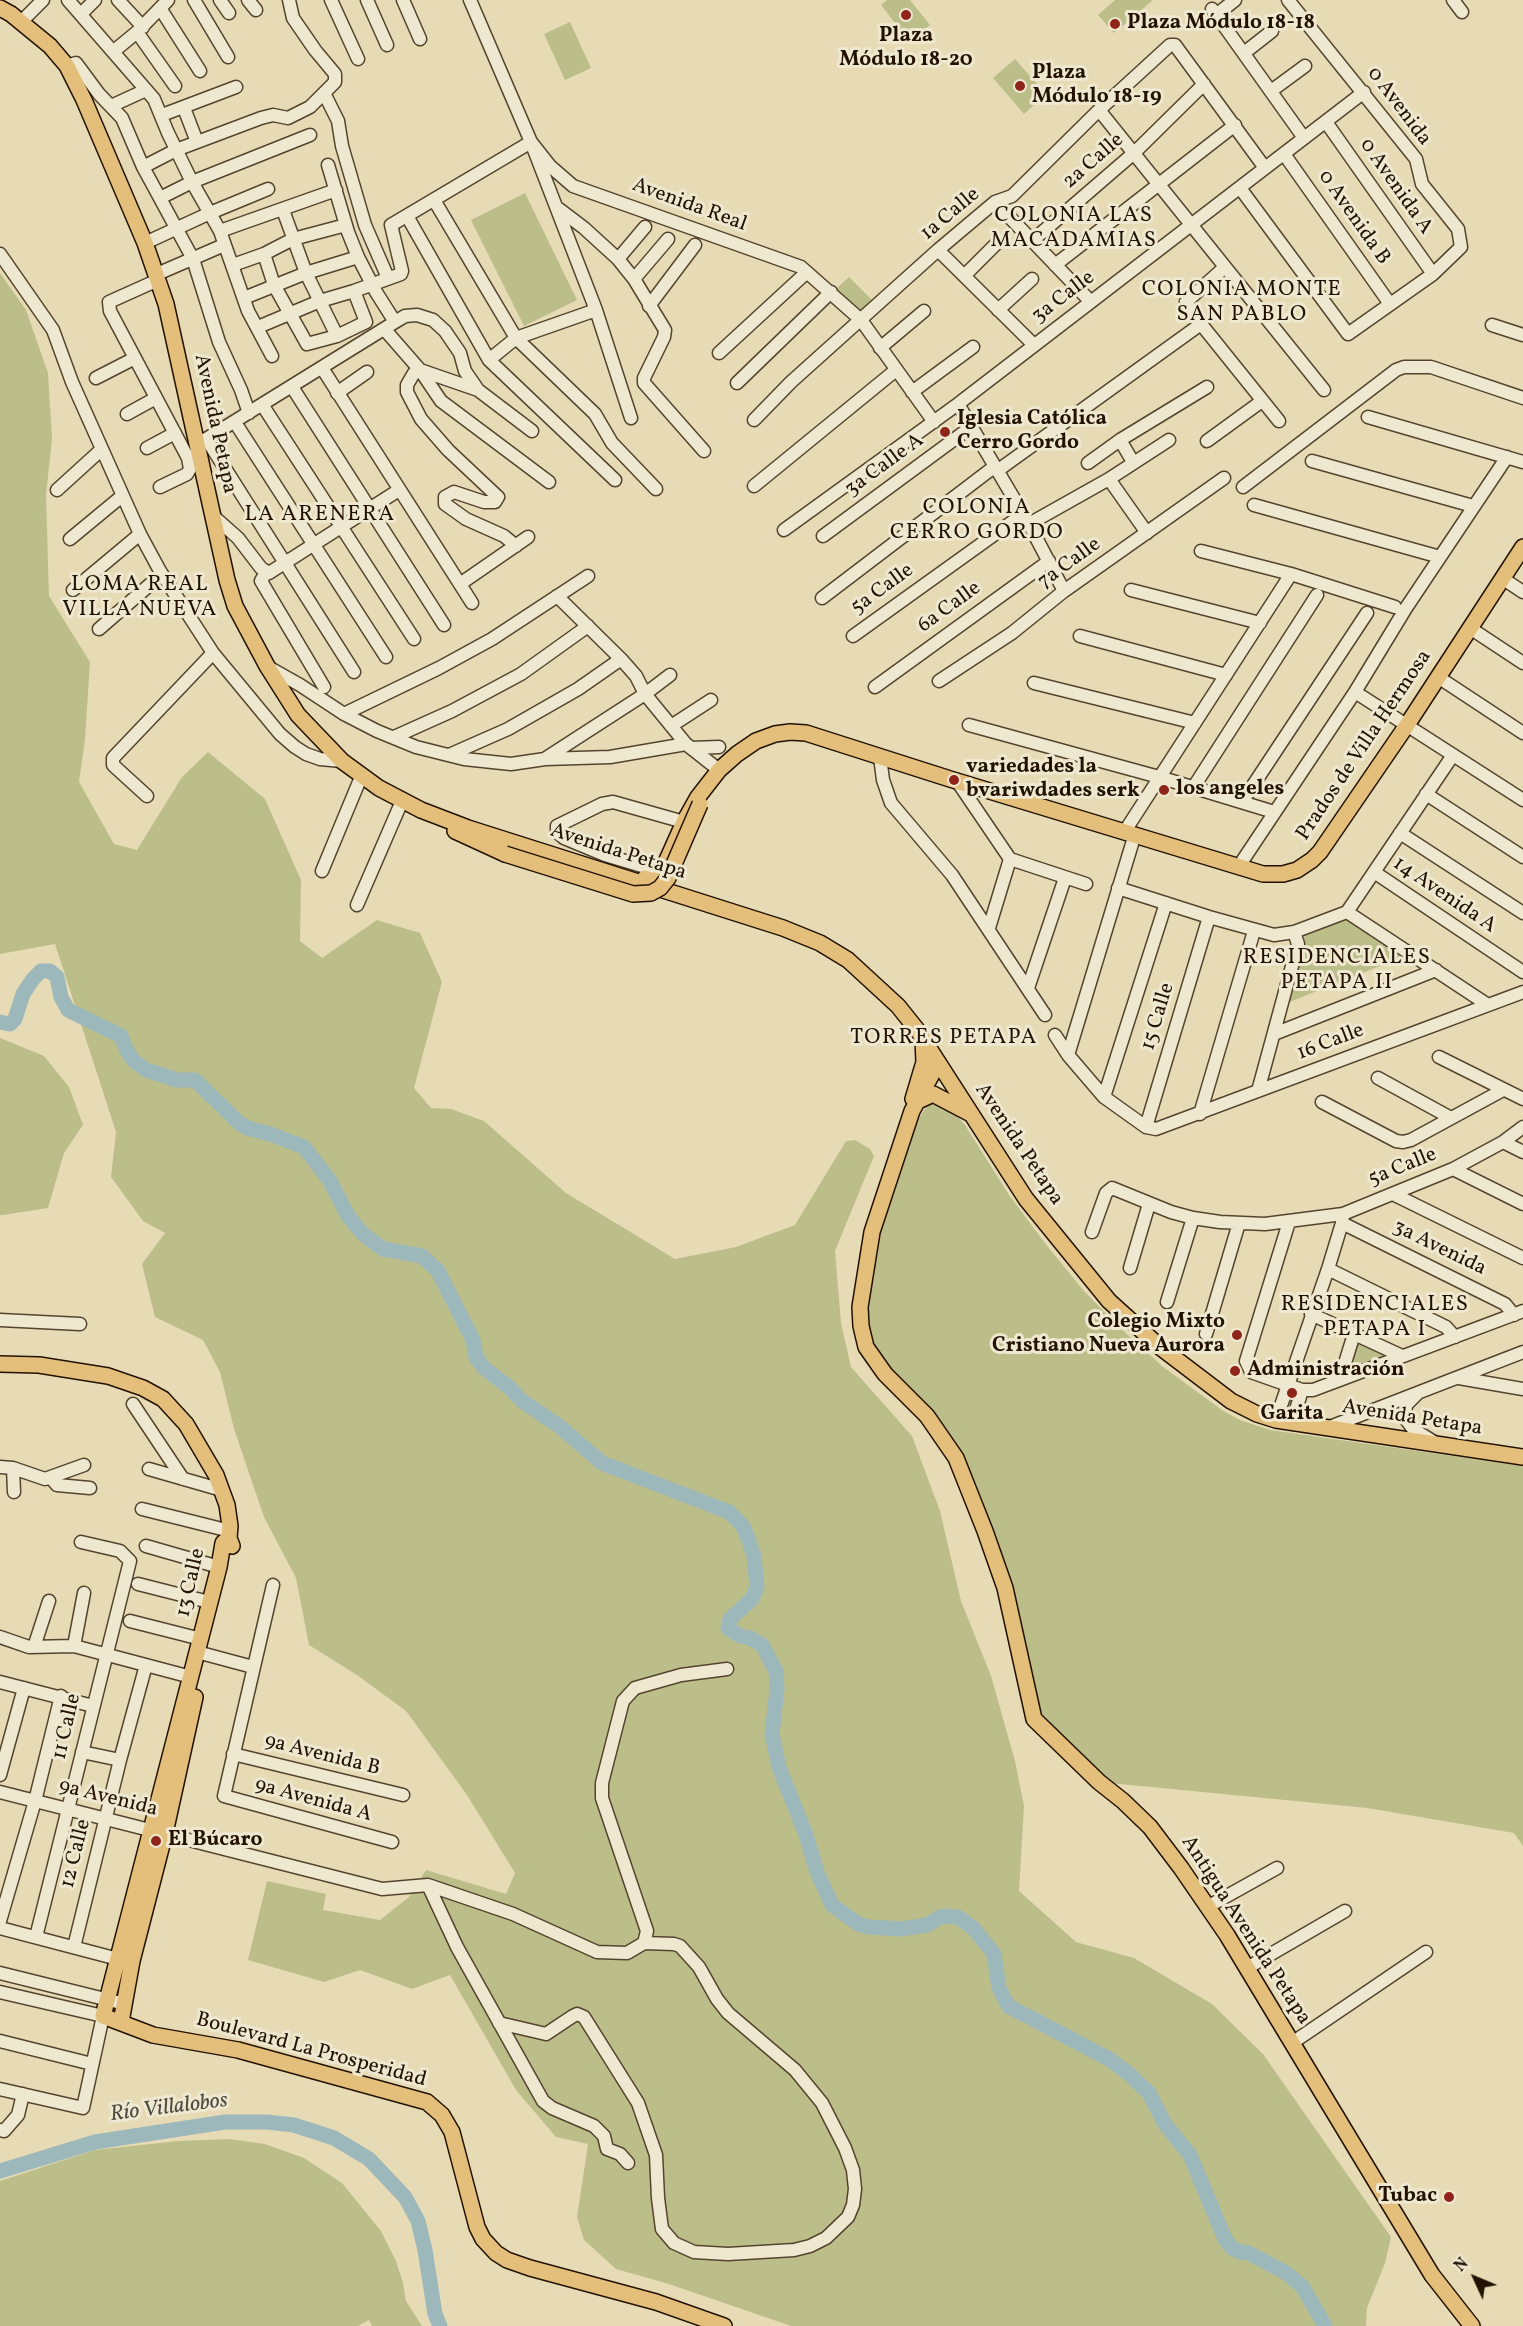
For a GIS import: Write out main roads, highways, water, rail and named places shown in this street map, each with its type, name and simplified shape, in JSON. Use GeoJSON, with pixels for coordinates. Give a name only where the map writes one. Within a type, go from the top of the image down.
{"type":"FeatureCollection","features":[{"type":"Feature","properties":{"kind":"main road","name":"Avenida Petapa"},"geometry":{"type":"LineString","coordinates":[[0,8],[45,41],[67,66],[84,100],[145,243],[166,304],[232,598],[267,666],[298,715],[342,761],[362,777],[402,801],[443,819],[783,927],[820,943],[848,960],[898,1006],[923,1038],[1026,1198],[1109,1301],[1160,1347],[1220,1394],[1242,1407],[1276,1420],[1292,1423],[1523,1457]]}},
{"type":"Feature","properties":{"kind":"main road","name":"Prados de Villa Hermosa"},"geometry":{"type":"LineString","coordinates":[[636,880],[645,878],[657,881],[684,822],[715,775],[747,747],[765,737],[783,733],[806,733],[1263,874],[1297,870],[1312,860],[1407,725],[1523,547]]}},
{"type":"Feature","properties":{"kind":"main road"},"geometry":{"type":"LineString","coordinates":[[443,819],[454,831],[505,854],[633,894],[651,893],[660,888],[668,878],[715,775]]}},
{"type":"Feature","properties":{"kind":"main road","name":"Antigua Avenida Petapa"},"geometry":{"type":"LineString","coordinates":[[915,1106],[913,1094],[924,1062],[923,1038]]}},
{"type":"Feature","properties":{"kind":"main road","name":"Antigua Avenida Petapa"},"geometry":{"type":"LineString","coordinates":[[938,1063],[915,1106],[872,1232],[860,1307],[863,1338],[870,1355],[885,1374],[927,1416],[956,1458],[986,1531],[1005,1588],[1034,1719],[1150,1827],[1209,1906],[1432,2275],[1472,2326]]}},
{"type":"Feature","properties":{"kind":"main road"},"geometry":{"type":"LineString","coordinates":[[915,1106],[929,1094],[937,1095],[971,1114]]}},
{"type":"Feature","properties":{"kind":"main road"},"geometry":{"type":"LineString","coordinates":[[0,1364],[70,1369],[108,1376],[156,1394],[170,1405],[186,1424],[209,1462],[222,1490],[229,1514],[229,1535]]}},
{"type":"Feature","properties":{"kind":"main road","name":"13 Calle"},"geometry":{"type":"LineString","coordinates":[[103,2016],[118,1959],[158,1832],[201,1649],[209,1602],[224,1543],[229,1535]]}},
{"type":"Feature","properties":{"kind":"main road","name":"13 Calle"},"geometry":{"type":"LineString","coordinates":[[121,2022],[191,1677],[229,1561],[232,1544],[229,1535]]}},
{"type":"Feature","properties":{"kind":"main road","name":"Boulevard La Prosperidad"},"geometry":{"type":"LineString","coordinates":[[103,2016],[153,2034],[238,2049],[427,2102],[442,2115],[452,2132],[477,2227],[483,2239],[495,2253],[513,2263],[656,2302],[723,2326]]}},
{"type":"Feature","properties":{"kind":"waterway"},"geometry":{"type":"LineString","coordinates":[[0,1022],[10,1024],[15,1019],[23,994],[33,979],[41,971],[50,971],[57,977],[61,997],[68,1010],[121,1036],[134,1061],[146,1070],[177,1080],[195,1080],[247,1128],[304,1147],[330,1181],[348,1216],[363,1234],[383,1249],[422,1256],[438,1271],[473,1340],[476,1357],[485,1369],[509,1387],[522,1401],[559,1426],[602,1463],[729,1512],[743,1526],[749,1541],[754,1557],[757,1587],[752,1599],[730,1619],[728,1628],[762,1645],[776,1671],[777,1689],[772,1734],[779,1767],[806,1835],[817,1872],[832,1905],[858,1924],[869,1927],[901,1929],[927,1925],[942,1916],[958,1917],[973,1928],[994,1954],[999,1988],[1008,2006],[1109,2059],[1149,2093],[1165,2124],[1190,2155],[1225,2239],[1232,2248],[1249,2253],[1286,2273],[1302,2286],[1325,2326]]}},
{"type":"Feature","properties":{"kind":"waterway","name":"Río Villalobos"},"geometry":{"type":"LineString","coordinates":[[0,2171],[95,2142],[225,2122],[267,2122],[294,2125],[334,2138],[369,2159],[405,2197],[418,2221],[435,2314],[440,2326]]}},
{"type":"Feature","properties":{"kind":"place","name":"Plaza Módulo 18-20"},"geometry":{"type":"Point","coordinates":[906,15]}},
{"type":"Feature","properties":{"kind":"place","name":"Plaza Módulo 18-18"},"geometry":{"type":"Point","coordinates":[1115,24]}},
{"type":"Feature","properties":{"kind":"place","name":"Plaza Módulo 18-19"},"geometry":{"type":"Point","coordinates":[1020,86]}},
{"type":"Feature","properties":{"kind":"place","name":"Iglesia Católica Cerro Gordo"},"geometry":{"type":"Point","coordinates":[945,432]}},
{"type":"Feature","properties":{"kind":"place","name":"variedades la bvariwdades serk"},"geometry":{"type":"Point","coordinates":[954,780]}},
{"type":"Feature","properties":{"kind":"place","name":"los angeles"},"geometry":{"type":"Point","coordinates":[1164,790]}},
{"type":"Feature","properties":{"kind":"place","name":"Colegio Mixto Cristiano Nueva Aurora"},"geometry":{"type":"Point","coordinates":[1237,1335]}},
{"type":"Feature","properties":{"kind":"place","name":"Administración"},"geometry":{"type":"Point","coordinates":[1235,1371]}},
{"type":"Feature","properties":{"kind":"place","name":"Garita"},"geometry":{"type":"Point","coordinates":[1292,1393]}},
{"type":"Feature","properties":{"kind":"place","name":"El Búcaro"},"geometry":{"type":"Point","coordinates":[156,1841]}},
{"type":"Feature","properties":{"kind":"place","name":"Tubac"},"geometry":{"type":"Point","coordinates":[1449,2197]}},
{"type":"Feature","properties":{"kind":"district","name":"COLONIA LAS MACADAMIAS"},"geometry":{"type":"Point","coordinates":[1074,230]}},
{"type":"Feature","properties":{"kind":"district","name":"COLONIA MONTE SAN PABLO"},"geometry":{"type":"Point","coordinates":[1242,304]}},
{"type":"Feature","properties":{"kind":"district","name":"LA ARENERA"},"geometry":{"type":"Point","coordinates":[320,516]}},
{"type":"Feature","properties":{"kind":"district","name":"COLONIA CERRO GORDO"},"geometry":{"type":"Point","coordinates":[977,522]}},
{"type":"Feature","properties":{"kind":"district","name":"LOMA REAL VILLA NUEVA"},"geometry":{"type":"Point","coordinates":[140,598]}},
{"type":"Feature","properties":{"kind":"district","name":"RESIDENCIALES PETAPA II"},"geometry":{"type":"Point","coordinates":[1337,972]}},
{"type":"Feature","properties":{"kind":"district","name":"TORRES PETAPA"},"geometry":{"type":"Point","coordinates":[944,1039]}},
{"type":"Feature","properties":{"kind":"district","name":"RESIDENCIALES PETAPA I"},"geometry":{"type":"Point","coordinates":[1375,1318]}}]}
